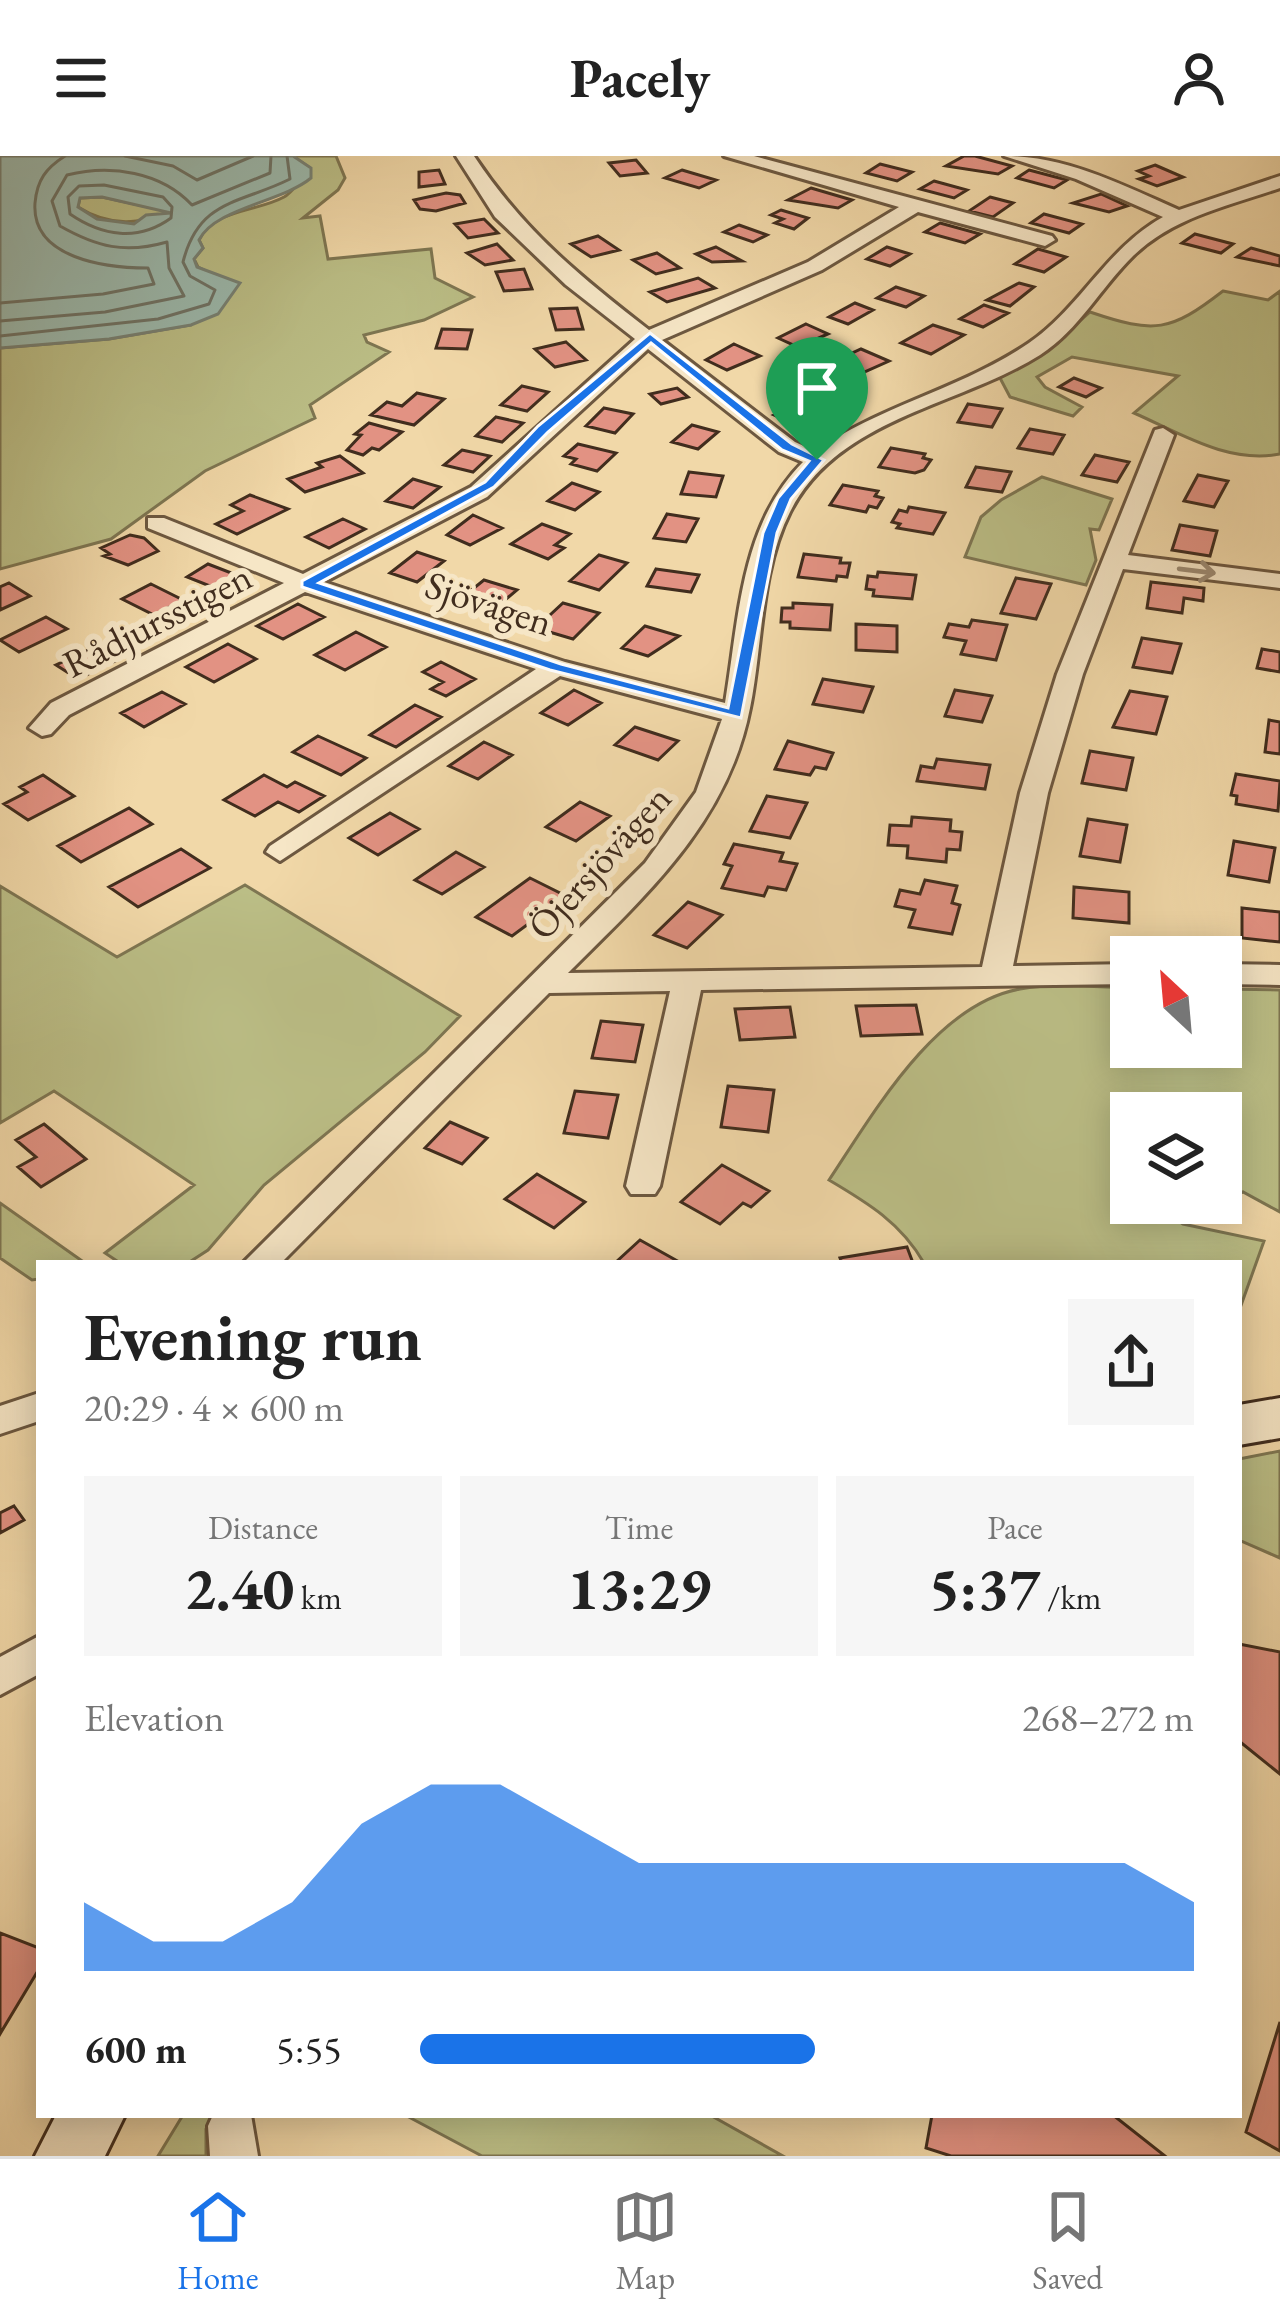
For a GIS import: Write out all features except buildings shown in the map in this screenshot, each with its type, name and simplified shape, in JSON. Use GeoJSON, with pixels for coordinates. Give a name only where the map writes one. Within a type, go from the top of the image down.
{"type":"FeatureCollection","features":[{"type":"Feature","properties":{"kind":"street"},"geometry":{"type":"LineString","coordinates":[[466,156],[502,213],[573,281],[787,447],[817,460]]}},
{"type":"Feature","properties":{"kind":"street"},"geometry":{"type":"LineString","coordinates":[[734,156],[1045,240]]}},
{"type":"Feature","properties":{"kind":"street"},"geometry":{"type":"LineString","coordinates":[[1013,156],[1083,175],[1181,218]]}},
{"type":"Feature","properties":{"kind":"street","name":"Öjersjövägen"},"geometry":{"type":"LineString","coordinates":[[263,1260],[655,869],[689,827],[723,762],[770,533],[784,498],[817,460],[856,433],[1035,349],[1092,296],[1139,240],[1181,218],[1280,182]]}},
{"type":"Feature","properties":{"kind":"street","name":"Rådjursstigen"},"geometry":{"type":"LineString","coordinates":[[42,728],[60,710],[490,484],[543,429],[650,337],[815,266],[916,205]]}},
{"type":"Feature","properties":{"kind":"street"},"geometry":{"type":"LineString","coordinates":[[996,973],[1034,793],[1092,608],[1163,435]]}},
{"type":"Feature","properties":{"kind":"street","name":"Sjövägen"},"geometry":{"type":"LineString","coordinates":[[157,523],[307,584],[556,667],[735,715]]}},
{"type":"Feature","properties":{"kind":"street"},"geometry":{"type":"LineString","coordinates":[[1114,561],[1280,580]]}},
{"type":"Feature","properties":{"kind":"street"},"geometry":{"type":"LineString","coordinates":[[280,852],[556,667]]}},
{"type":"Feature","properties":{"kind":"street"},"geometry":{"type":"LineString","coordinates":[[542,983],[1110,974]]}},
{"type":"Feature","properties":{"kind":"street"},"geometry":{"type":"LineString","coordinates":[[1242,974],[1280,975]]}},
{"type":"Feature","properties":{"kind":"street"},"geometry":{"type":"LineString","coordinates":[[643,1186],[688,978]]}},
{"type":"Feature","properties":{"kind":"street"},"geometry":{"type":"LineString","coordinates":[[0,1420],[36,1407]]}},
{"type":"Feature","properties":{"kind":"street"},"geometry":{"type":"LineString","coordinates":[[1242,1424],[1280,1418]]}},
{"type":"Feature","properties":{"kind":"street"},"geometry":{"type":"LineString","coordinates":[[0,1678],[36,1655]]}},
{"type":"Feature","properties":{"kind":"street"},"geometry":{"type":"LineString","coordinates":[[68,2156],[91,2118]]}},
{"type":"Feature","properties":{"kind":"green space"},"geometry":{"type":"Polygon","coordinates":[[[293,156],[336,156],[345,178],[338,190],[303,218],[320,216],[328,259],[431,249],[435,278],[473,297],[424,320],[364,335],[367,342],[389,352],[310,405],[315,418],[205,471],[111,539],[0,569],[0,348],[109,339],[191,325],[216,276],[198,267],[194,259],[203,248],[199,240],[215,222],[291,191],[310,168],[293,156]]]}},
{"type":"Feature","properties":{"kind":"green space"},"geometry":{"type":"Polygon","coordinates":[[[102,197],[176,213],[125,222],[78,207],[80,198],[102,197]]]}},
{"type":"Feature","properties":{"kind":"green space"},"geometry":{"type":"Polygon","coordinates":[[[1223,291],[1268,300],[1280,291],[1280,454],[1223,451],[1134,413],[1178,376],[1072,357],[1037,377],[1045,387],[1082,407],[1073,416],[1010,397],[1000,378],[1054,344],[1090,312],[1131,324],[1161,325],[1189,315],[1223,291]]]}},
{"type":"Feature","properties":{"kind":"green space"},"geometry":{"type":"Polygon","coordinates":[[[1042,477],[1112,499],[1099,530],[1090,529],[1096,560],[1086,585],[965,557],[981,517],[1042,477]]]}},
{"type":"Feature","properties":{"kind":"green space"},"geometry":{"type":"Polygon","coordinates":[[[245,885],[460,1016],[425,1052],[264,1185],[208,1250],[193,1260],[116,1260],[105,1253],[194,1185],[54,1091],[0,1123],[0,886],[117,957],[245,885]]]}},
{"type":"Feature","properties":{"kind":"green space"},"geometry":{"type":"Polygon","coordinates":[[[1110,987],[1110,1068],[1242,1068],[1242,989],[1280,990],[1280,1212],[1242,1192],[1242,1092],[1110,1092],[1110,1224],[1183,1224],[1264,1241],[1242,1303],[1242,1260],[922,1260],[894,1225],[829,1180],[886,1095],[934,1039],[989,999],[1020,989],[1110,987]]]}},
{"type":"Feature","properties":{"kind":"green space"},"geometry":{"type":"Polygon","coordinates":[[[0,1203],[81,1260],[36,1260],[36,1279],[32,1280],[0,1258],[0,1203]]]}},
{"type":"Feature","properties":{"kind":"green space"},"geometry":{"type":"Polygon","coordinates":[[[1280,1451],[1280,1558],[1242,1541],[1242,1458],[1280,1451]]]}},
{"type":"Feature","properties":{"kind":"green space"},"geometry":{"type":"Polygon","coordinates":[[[181,2118],[212,2118],[206,2129],[206,2156],[158,2156],[181,2118]]]}},
{"type":"Feature","properties":{"kind":"green space"},"geometry":{"type":"Polygon","coordinates":[[[411,2118],[715,2118],[783,2156],[482,2156],[411,2118]]]}},
{"type":"Feature","properties":{"kind":"water"},"geometry":{"type":"Polygon","coordinates":[[[0,156],[293,156],[311,168],[311,178],[299,186],[219,220],[199,240],[203,248],[194,259],[197,267],[240,283],[218,314],[191,325],[109,339],[0,348],[0,156]],[[102,197],[80,198],[78,207],[97,219],[134,224],[146,215],[171,213],[102,197]]]}},
{"type":"Feature","properties":{"kind":"route"},"geometry":{"type":"LineString","coordinates":[[650,337],[787,447],[817,460],[784,498],[770,533],[735,715],[556,667],[307,584],[479,492],[543,429],[650,337]]}}]}
